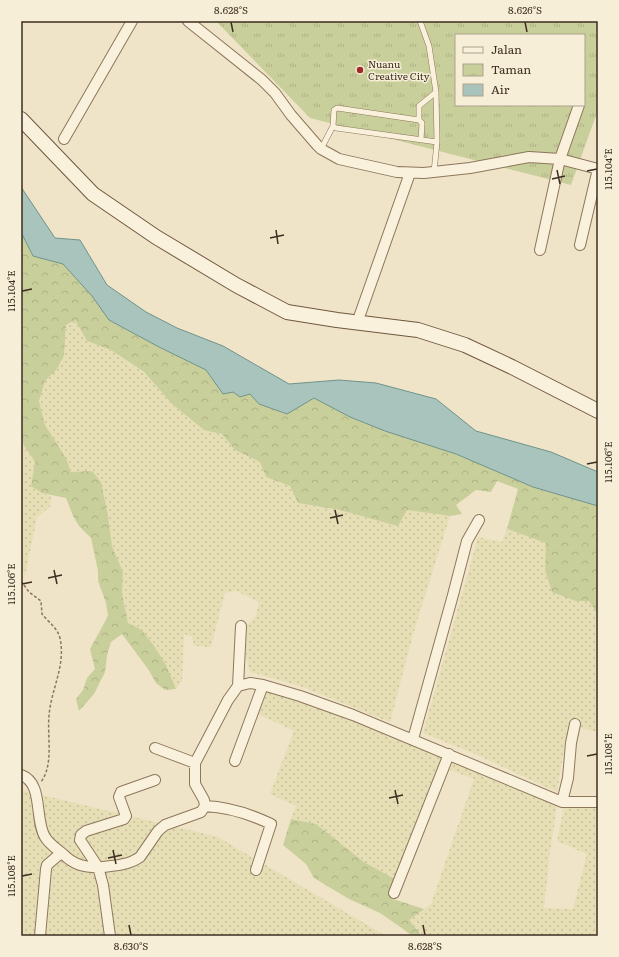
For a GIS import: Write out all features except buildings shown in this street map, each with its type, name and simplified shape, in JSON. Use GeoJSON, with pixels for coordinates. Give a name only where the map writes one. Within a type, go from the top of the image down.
{"type":"FeatureCollection","features":[{"type":"Feature","properties":{"kind":"street"},"geometry":{"type":"LineString","coordinates":[[64,139],[132,21]]}},
{"type":"Feature","properties":{"kind":"street"},"geometry":{"type":"LineString","coordinates":[[188,21],[262,80],[321,149],[339,159],[396,172],[410,173],[470,168],[529,157],[560,159],[598,169],[580,245]]}},
{"type":"Feature","properties":{"kind":"street"},"geometry":{"type":"LineString","coordinates":[[540,250],[560,159],[579,106]]}},
{"type":"Feature","properties":{"kind":"street"},"geometry":{"type":"LineString","coordinates":[[21,119],[93,194],[156,237],[236,285],[287,312],[357,323],[418,330],[465,345],[598,411]]}},
{"type":"Feature","properties":{"kind":"street"},"geometry":{"type":"LineString","coordinates":[[357,323],[410,173]]}},
{"type":"Feature","properties":{"kind":"street"},"geometry":{"type":"LineString","coordinates":[[413,739],[467,541],[479,520]]}},
{"type":"Feature","properties":{"kind":"street"},"geometry":{"type":"LineString","coordinates":[[21,775],[30,780],[35,790],[39,821],[45,838],[70,862],[79,866],[98,867],[119,865],[140,858],[158,831],[164,825],[201,812],[205,806],[204,800],[195,784],[195,763],[228,700],[238,686],[241,626]]}},
{"type":"Feature","properties":{"kind":"street"},"geometry":{"type":"LineString","coordinates":[[238,686],[250,683],[263,685],[300,696],[413,739],[562,802],[598,802]]}},
{"type":"Feature","properties":{"kind":"street"},"geometry":{"type":"LineString","coordinates":[[235,761],[263,685]]}},
{"type":"Feature","properties":{"kind":"street"},"geometry":{"type":"LineString","coordinates":[[562,802],[568,778],[574,724]]}},
{"type":"Feature","properties":{"kind":"street"},"geometry":{"type":"LineString","coordinates":[[155,748],[195,763]]}},
{"type":"Feature","properties":{"kind":"street"},"geometry":{"type":"LineString","coordinates":[[394,894],[448,754]]}},
{"type":"Feature","properties":{"kind":"street"},"geometry":{"type":"LineString","coordinates":[[110,936],[103,885],[98,867],[80,840],[81,835],[86,831],[124,819],[126,816],[119,797],[121,792],[155,780]]}},
{"type":"Feature","properties":{"kind":"street"},"geometry":{"type":"LineString","coordinates":[[205,806],[219,807],[245,814],[271,824],[256,870]]}},
{"type":"Feature","properties":{"kind":"street"},"geometry":{"type":"LineString","coordinates":[[40,936],[47,865],[62,853]]}},
{"type":"Feature","properties":{"kind":"lane"},"geometry":{"type":"LineString","coordinates":[[420,21],[429,46],[436,92],[437,142],[434,172]]}},
{"type":"Feature","properties":{"kind":"lane"},"geometry":{"type":"LineString","coordinates":[[421,140],[422,123],[419,120],[419,106],[436,92]]}},
{"type":"Feature","properties":{"kind":"lane"},"geometry":{"type":"LineString","coordinates":[[321,149],[333,126],[334,110],[337,108],[419,120]]}},
{"type":"Feature","properties":{"kind":"lane"},"geometry":{"type":"LineString","coordinates":[[333,126],[336,128],[437,142]]}},
{"type":"Feature","properties":{"kind":"path"},"geometry":{"type":"LineString","coordinates":[[21,581],[29,592],[41,601],[42,614],[53,624],[59,636],[62,650],[59,675],[49,715],[47,770],[43,779],[35,790]]}},
{"type":"Feature","properties":{"kind":"shaded area"},"geometry":{"type":"Polygon","coordinates":[[[75,320],[87,341],[111,350],[144,373],[172,404],[204,430],[222,434],[235,450],[260,462],[266,477],[290,486],[298,503],[340,510],[407,510],[450,516],[414,631],[390,722],[300,686],[250,672],[246,657],[247,625],[256,616],[259,602],[236,591],[225,593],[211,647],[194,646],[192,637],[184,634],[182,681],[176,689],[166,665],[142,630],[128,624],[122,594],[123,572],[112,546],[108,516],[80,472],[71,472],[66,458],[45,425],[39,401],[45,381],[57,369],[66,334],[66,325],[75,320]]]}},
{"type":"Feature","properties":{"kind":"shaded area"},"geometry":{"type":"Polygon","coordinates":[[[21,434],[23,444],[35,462],[31,486],[42,493],[51,496],[50,507],[37,517],[25,576],[21,570],[21,434]]]}},
{"type":"Feature","properties":{"kind":"shaded area"},"geometry":{"type":"Polygon","coordinates":[[[507,529],[547,543],[545,570],[576,601],[589,601],[598,615],[598,732],[568,725],[557,792],[473,753],[423,733],[478,537],[502,542],[507,529]]]}},
{"type":"Feature","properties":{"kind":"shaded area"},"geometry":{"type":"Polygon","coordinates":[[[268,688],[304,700],[443,756],[398,881],[364,862],[316,824],[291,819],[296,806],[270,794],[294,731],[258,714],[268,688]]]}},
{"type":"Feature","properties":{"kind":"shaded area"},"geometry":{"type":"Polygon","coordinates":[[[454,758],[557,806],[544,908],[573,909],[587,854],[557,841],[564,807],[598,807],[598,936],[422,936],[409,920],[431,904],[474,779],[450,770],[454,758]]]}},
{"type":"Feature","properties":{"kind":"shaded area"},"geometry":{"type":"Polygon","coordinates":[[[21,790],[218,837],[386,936],[21,936],[21,790]]]}},
{"type":"Feature","properties":{"kind":"green space","name":"Nuanu Creative City"},"geometry":{"type":"Polygon","coordinates":[[[216,21],[598,21],[598,110],[571,185],[310,118],[216,21]]]}},
{"type":"Feature","properties":{"kind":"green space"},"geometry":{"type":"Polygon","coordinates":[[[21,232],[33,256],[63,264],[92,296],[109,320],[206,370],[223,394],[233,392],[240,397],[250,394],[259,404],[286,414],[314,398],[350,417],[385,431],[456,454],[533,487],[598,506],[598,615],[589,601],[576,601],[552,592],[545,570],[546,543],[507,529],[518,489],[497,481],[491,492],[476,490],[456,505],[462,514],[450,516],[407,510],[398,526],[340,510],[298,503],[290,486],[266,477],[260,462],[235,450],[222,434],[204,430],[172,404],[144,372],[111,350],[87,341],[75,320],[66,325],[64,355],[57,369],[45,381],[39,401],[45,425],[66,458],[71,472],[92,471],[101,482],[112,546],[123,572],[122,594],[128,623],[142,630],[156,649],[166,665],[176,689],[165,690],[156,683],[148,669],[122,634],[111,642],[107,655],[105,672],[94,694],[79,711],[76,699],[83,690],[87,678],[95,669],[90,649],[108,616],[106,603],[98,581],[98,571],[91,538],[79,526],[73,516],[66,498],[42,493],[31,486],[35,462],[23,444],[21,434],[21,232]]]}},
{"type":"Feature","properties":{"kind":"green space"},"geometry":{"type":"Polygon","coordinates":[[[291,819],[316,824],[364,862],[398,881],[393,899],[424,909],[409,920],[422,936],[412,936],[380,913],[349,899],[314,878],[306,864],[283,845],[291,819]]]}},
{"type":"Feature","properties":{"kind":"water"},"geometry":{"type":"Polygon","coordinates":[[[21,187],[55,238],[80,240],[107,285],[146,312],[177,328],[223,346],[289,384],[339,380],[376,383],[436,399],[476,431],[551,452],[598,472],[598,506],[533,487],[456,454],[385,431],[350,417],[314,398],[287,414],[259,404],[250,394],[240,397],[233,392],[223,394],[206,370],[109,320],[92,296],[63,264],[33,256],[21,232],[21,187]]]}},
{"type":"Feature","properties":{"kind":"place","name":"Nuanu Creative City"},"geometry":{"type":"Point","coordinates":[360,70]}}]}
